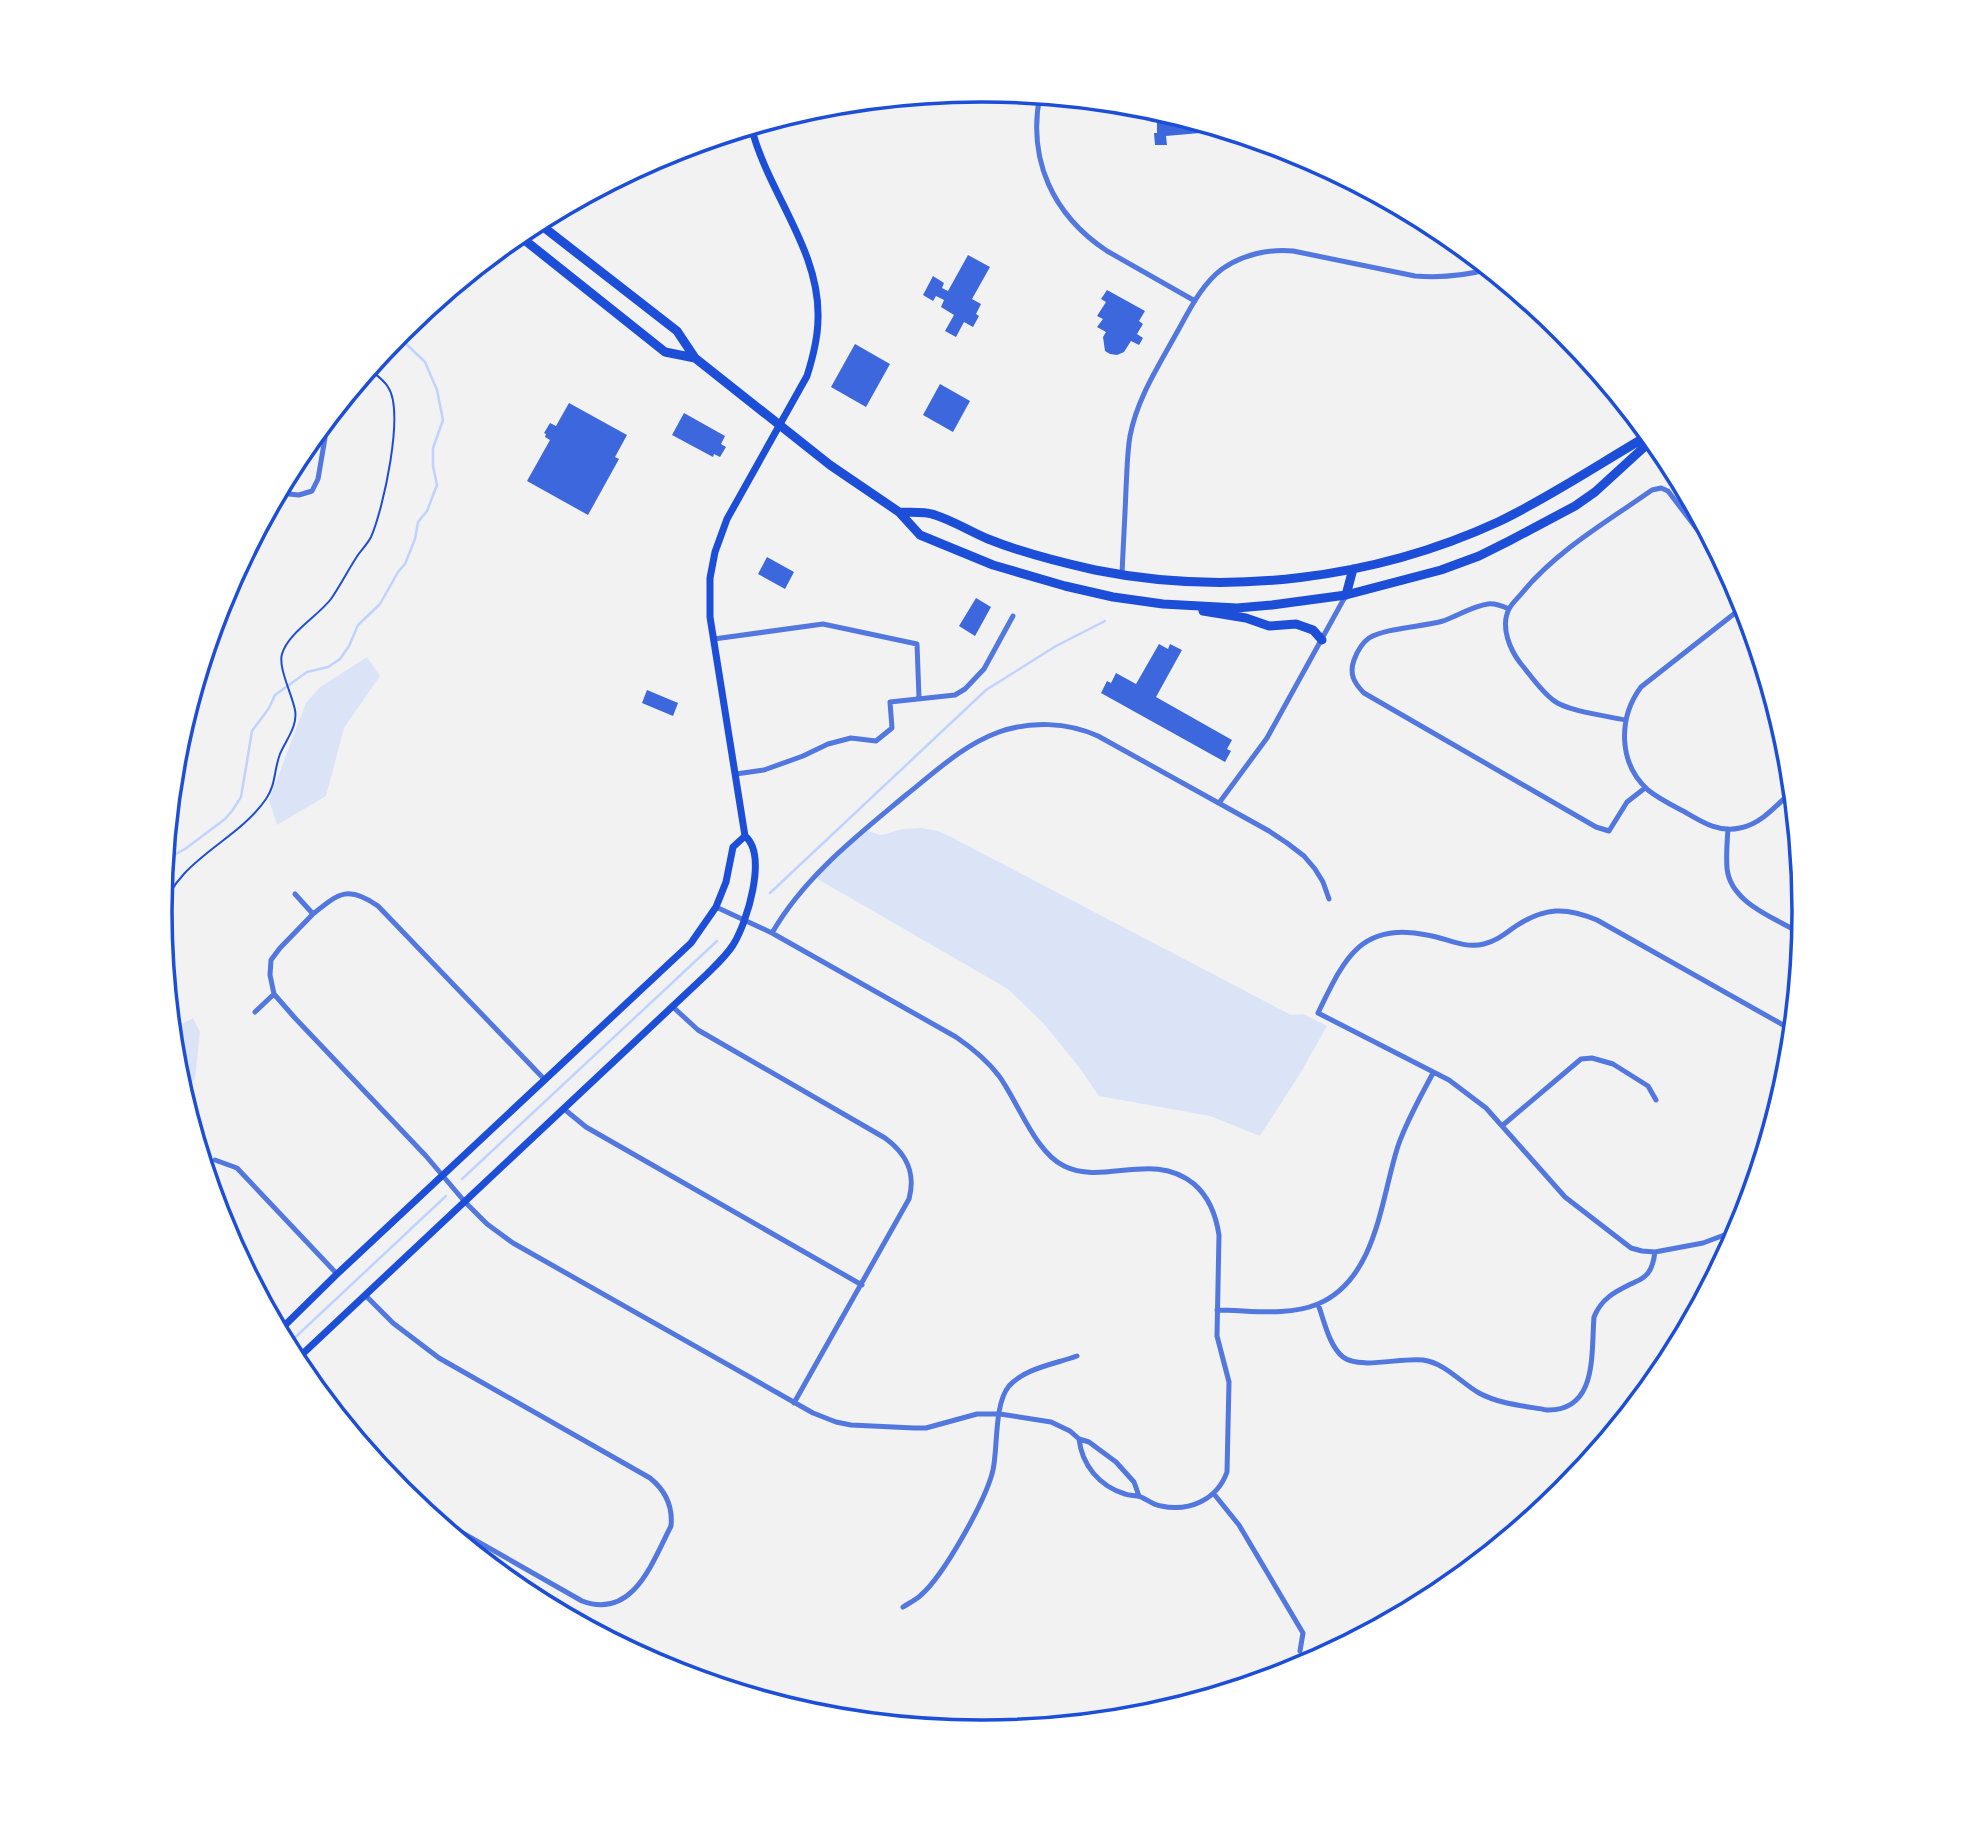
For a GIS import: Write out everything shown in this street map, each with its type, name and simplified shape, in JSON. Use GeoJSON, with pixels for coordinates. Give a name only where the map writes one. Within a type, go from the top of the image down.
{"type":"FeatureCollection","features":[{"type":"Feature","properties":{"kind":"highway"},"geometry":{"type":"LineString","coordinates":[[546,229],[677,331],[695,358],[830,465],[899,512],[920,535],[993,565],[1065,586],[1113,597],[1246,618],[1269,626],[1296,624],[1313,630],[1322,640]]}},
{"type":"Feature","properties":{"kind":"highway"},"geometry":{"type":"LineString","coordinates":[[527,242],[665,352],[695,358]]}},
{"type":"Feature","properties":{"kind":"highway"},"geometry":{"type":"LineString","coordinates":[[899,512],[933,514],[988,539],[1023,551],[1122,575],[1204,582],[1315,576],[1353,569],[1457,540],[1550,494],[1640,440]]}},
{"type":"Feature","properties":{"kind":"highway"},"geometry":{"type":"LineString","coordinates":[[1163,604],[1237,608],[1272,606],[1346,595],[1441,570],[1479,556],[1533,529],[1595,492],[1645,447]]}},
{"type":"Feature","properties":{"kind":"highway"},"geometry":{"type":"LineString","coordinates":[[1346,595],[1353,569]]}},
{"type":"Feature","properties":{"kind":"main road"},"geometry":{"type":"LineString","coordinates":[[304,1353],[673,1007],[721,960],[734,944],[746,920],[753,886],[755,854],[751,841],[745,836],[714,639],[709,602],[710,578],[715,552],[727,519],[807,376],[816,344],[818,315],[814,284],[805,255],[761,160],[753,135]]}},
{"type":"Feature","properties":{"kind":"main road"},"geometry":{"type":"LineString","coordinates":[[286,1324],[691,943],[716,907],[726,882],[733,847],[745,836]]}},
{"type":"Feature","properties":{"kind":"street"},"geometry":{"type":"LineString","coordinates":[[1039,103],[1036,118],[1040,159],[1048,184],[1071,221],[1094,243],[1195,301]]}},
{"type":"Feature","properties":{"kind":"street"},"geometry":{"type":"LineString","coordinates":[[1122,575],[1127,454],[1134,419],[1147,386],[1195,301],[1205,285],[1224,267],[1248,255],[1278,250],[1415,276],[1462,276],[1478,272]]}},
{"type":"Feature","properties":{"kind":"street"},"geometry":{"type":"LineString","coordinates":[[288,494],[299,495],[312,491],[318,480],[325,439]]}},
{"type":"Feature","properties":{"kind":"street"},"geometry":{"type":"LineString","coordinates":[[1625,720],[1571,708],[1554,701],[1516,658],[1510,646],[1506,622],[1509,609],[1536,575],[1552,561],[1652,490],[1658,488],[1668,491],[1691,522]]}},
{"type":"Feature","properties":{"kind":"street"},"geometry":{"type":"LineString","coordinates":[[1219,803],[1267,738],[1346,595]]}},
{"type":"Feature","properties":{"kind":"street"},"geometry":{"type":"LineString","coordinates":[[1509,609],[1487,604],[1442,621],[1368,639],[1359,649],[1351,675],[1364,694],[1596,828],[1609,831],[1627,802],[1645,788]]}},
{"type":"Feature","properties":{"kind":"street"},"geometry":{"type":"LineString","coordinates":[[1735,613],[1648,679],[1636,693],[1625,720],[1625,748],[1629,762],[1645,788],[1716,828],[1743,828],[1761,819],[1784,798]]}},
{"type":"Feature","properties":{"kind":"street"},"geometry":{"type":"LineString","coordinates":[[736,774],[764,770],[828,744],[851,738],[876,741],[892,727],[890,702],[955,695],[965,689],[984,669],[1013,616]]}},
{"type":"Feature","properties":{"kind":"street"},"geometry":{"type":"LineString","coordinates":[[714,639],[823,624],[917,644],[919,698]]}},
{"type":"Feature","properties":{"kind":"street"},"geometry":{"type":"LineString","coordinates":[[772,933],[794,899],[814,877],[864,830],[965,748],[1002,731],[1038,725],[1085,730],[1269,831],[1304,856],[1323,882],[1329,899]]}},
{"type":"Feature","properties":{"kind":"street"},"geometry":{"type":"LineString","coordinates":[[1728,829],[1727,870],[1731,883],[1748,903],[1791,928]]}},
{"type":"Feature","properties":{"kind":"street"},"geometry":{"type":"LineString","coordinates":[[295,894],[313,914]]}},
{"type":"Feature","properties":{"kind":"street"},"geometry":{"type":"LineString","coordinates":[[545,1080],[378,905],[364,896],[347,894],[334,897],[313,914],[271,960],[270,975],[274,994],[465,1202],[487,1224],[513,1243],[824,1418],[851,1425],[926,1428],[977,1414],[1000,1414],[1051,1422],[1088,1442],[1116,1462],[1134,1482],[1139,1496]]}},
{"type":"Feature","properties":{"kind":"street"},"geometry":{"type":"LineString","coordinates":[[716,907],[772,933],[956,1037],[979,1054],[1000,1077],[1043,1148],[1062,1165],[1086,1172],[1161,1169],[1184,1176],[1206,1197],[1217,1222],[1219,1235],[1217,1336],[1229,1382],[1227,1472],[1223,1483],[1214,1494],[1195,1504],[1170,1508],[1159,1506],[1139,1496],[1126,1495],[1101,1481],[1090,1471],[1080,1451],[1079,1439]]}},
{"type":"Feature","properties":{"kind":"street"},"geometry":{"type":"LineString","coordinates":[[1723,1235],[1655,1252],[1631,1248],[1565,1197],[1503,1125],[1461,1088],[1318,1013],[1341,966],[1350,954],[1372,939],[1412,933],[1475,946],[1499,939],[1532,917],[1557,910],[1570,911],[1597,920],[1784,1025]]}},
{"type":"Feature","properties":{"kind":"street"},"geometry":{"type":"LineString","coordinates":[[255,1012],[274,994]]}},
{"type":"Feature","properties":{"kind":"street"},"geometry":{"type":"LineString","coordinates":[[673,1007],[698,1030],[886,1138],[901,1152],[911,1173],[913,1185],[909,1199],[794,1403]]}},
{"type":"Feature","properties":{"kind":"street"},"geometry":{"type":"LineString","coordinates":[[1503,1125],[1581,1059],[1592,1058],[1613,1065],[1648,1086],[1656,1100]]}},
{"type":"Feature","properties":{"kind":"street"},"geometry":{"type":"LineString","coordinates":[[1216,1310],[1280,1312],[1318,1304],[1346,1283],[1365,1259],[1399,1145],[1433,1073]]}},
{"type":"Feature","properties":{"kind":"street"},"geometry":{"type":"LineString","coordinates":[[564,1109],[586,1127],[862,1285]]}},
{"type":"Feature","properties":{"kind":"street"},"geometry":{"type":"LineString","coordinates":[[215,1160],[237,1168],[337,1274]]}},
{"type":"Feature","properties":{"kind":"street"},"geometry":{"type":"LineString","coordinates":[[1318,1304],[1335,1347],[1341,1356],[1349,1361],[1432,1362],[1487,1397],[1556,1410],[1574,1404],[1587,1386],[1597,1308],[1609,1295],[1648,1274],[1655,1252]]}},
{"type":"Feature","properties":{"kind":"street"},"geometry":{"type":"LineString","coordinates":[[365,1295],[393,1323],[439,1357],[650,1478],[659,1485],[670,1505],[672,1516],[671,1527],[636,1589],[627,1598],[604,1605],[582,1601],[468,1536]]}},
{"type":"Feature","properties":{"kind":"street"},"geometry":{"type":"LineString","coordinates":[[903,1607],[922,1594],[940,1571],[979,1507],[993,1469],[1005,1391],[1027,1372],[1077,1356]]}},
{"type":"Feature","properties":{"kind":"street"},"geometry":{"type":"LineString","coordinates":[[1214,1494],[1239,1525],[1303,1633],[1300,1651]]}},
{"type":"Feature","properties":{"kind":"path"},"geometry":{"type":"LineString","coordinates":[[173,886],[251,817],[265,800],[275,780],[279,757],[294,725],[295,710],[281,662],[283,651],[289,640],[330,601],[369,540],[379,518],[394,437],[391,394],[388,386],[375,375]]}},
{"type":"Feature","properties":{"kind":"shaded area"},"geometry":{"type":"Polygon","coordinates":[[[367,657],[380,676],[344,728],[326,796],[277,825],[269,800],[306,703],[320,687],[367,657]]]}},
{"type":"Feature","properties":{"kind":"shaded area"},"geometry":{"type":"Polygon","coordinates":[[[921,828],[951,837],[1291,1015],[1303,1014],[1327,1026],[1260,1136],[1210,1116],[1099,1096],[1044,1024],[1008,989],[814,877],[864,830],[881,835],[903,829],[921,828]]]}},
{"type":"Feature","properties":{"kind":"shaded area"},"geometry":{"type":"Polygon","coordinates":[[[193,1018],[200,1032],[195,1079],[191,1082],[188,1069],[180,1025],[193,1018]]]}},
{"type":"Feature","properties":{"kind":"building"},"geometry":{"type":"Polygon","coordinates":[[[1150,119],[1200,133],[1166,136],[1167,145],[1155,145],[1157,122],[1150,119]]]}},
{"type":"Feature","properties":{"kind":"building"},"geometry":{"type":"Polygon","coordinates":[[[968,255],[990,267],[972,299],[981,304],[976,314],[979,316],[973,327],[964,322],[956,337],[945,331],[954,315],[941,307],[944,300],[936,296],[933,301],[923,295],[933,276],[944,283],[942,288],[948,291],[968,255]]]}},
{"type":"Feature","properties":{"kind":"building"},"geometry":{"type":"Polygon","coordinates":[[[1107,290],[1145,311],[1139,321],[1143,324],[1137,334],[1143,338],[1139,345],[1131,341],[1124,352],[1117,355],[1105,351],[1103,337],[1106,332],[1097,327],[1103,319],[1097,316],[1106,302],[1101,299],[1107,290]]]}},
{"type":"Feature","properties":{"kind":"building"},"geometry":{"type":"Polygon","coordinates":[[[855,344],[890,364],[866,407],[831,387],[855,344]]]}},
{"type":"Feature","properties":{"kind":"building"},"geometry":{"type":"Polygon","coordinates":[[[940,384],[970,401],[953,432],[923,415],[940,384]]]}},
{"type":"Feature","properties":{"kind":"building"},"geometry":{"type":"Polygon","coordinates":[[[569,403],[627,435],[615,457],[619,459],[588,515],[527,481],[550,440],[544,433],[550,423],[556,426],[569,403]]]}},
{"type":"Feature","properties":{"kind":"building"},"geometry":{"type":"Polygon","coordinates":[[[684,413],[725,436],[721,444],[726,447],[720,457],[714,454],[713,457],[672,435],[684,413]]]}},
{"type":"Feature","properties":{"kind":"building"},"geometry":{"type":"Polygon","coordinates":[[[767,557],[794,572],[785,589],[758,574],[767,557]]]}},
{"type":"Feature","properties":{"kind":"building"},"geometry":{"type":"Polygon","coordinates":[[[976,598],[991,607],[975,636],[959,626],[976,598]]]}},
{"type":"Feature","properties":{"kind":"building"},"geometry":{"type":"Polygon","coordinates":[[[1159,644],[1168,649],[1170,644],[1182,650],[1156,697],[1232,740],[1227,749],[1231,751],[1225,762],[1101,693],[1107,681],[1111,683],[1116,673],[1136,684],[1159,644]]]}},
{"type":"Feature","properties":{"kind":"building"},"geometry":{"type":"Polygon","coordinates":[[[647,690],[678,703],[673,716],[642,703],[647,690]]]}},
{"type":"Feature","properties":{"kind":"waterway"},"geometry":{"type":"LineString","coordinates":[[174,855],[225,819],[241,797],[252,731],[275,695],[307,672],[328,667],[340,659],[358,625],[380,604],[405,564],[415,539],[418,522],[427,511],[437,485],[433,448],[443,420],[437,390],[425,362],[406,343]]}},
{"type":"Feature","properties":{"kind":"waterway"},"geometry":{"type":"LineString","coordinates":[[770,893],[986,690],[1056,646],[1105,621]]}},
{"type":"Feature","properties":{"kind":"waterway"},"geometry":{"type":"LineString","coordinates":[[462,1179],[717,941]]}},
{"type":"Feature","properties":{"kind":"waterway"},"geometry":{"type":"LineString","coordinates":[[295,1338],[446,1196]]}}]}
